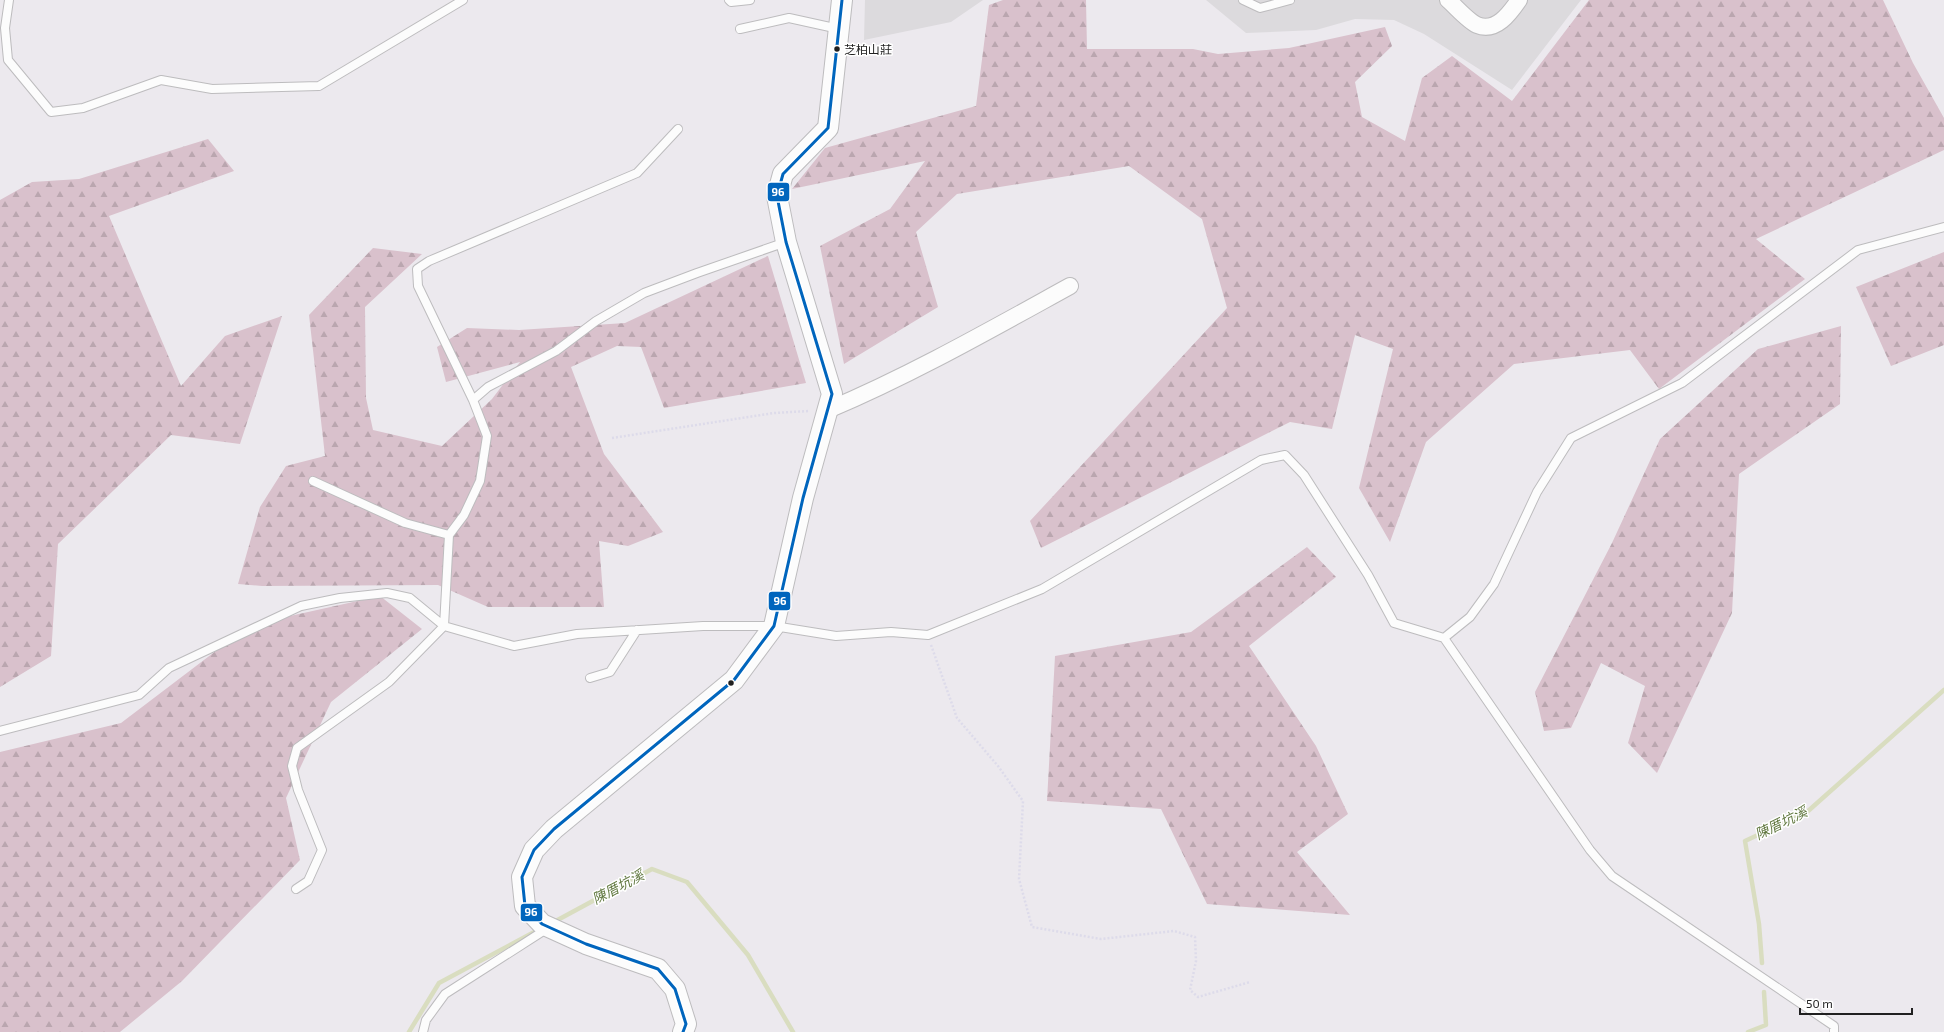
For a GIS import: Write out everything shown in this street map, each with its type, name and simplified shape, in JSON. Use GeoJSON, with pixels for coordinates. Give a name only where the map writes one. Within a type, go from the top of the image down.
{"type":"FeatureCollection","features":[{"type":"Feature","properties":{"kind":"street"},"geometry":{"type":"LineString","coordinates":[[1448,0],[1477,25],[1491,26],[1505,19],[1519,0]]}},
{"type":"Feature","properties":{"kind":"street"},"geometry":{"type":"LineString","coordinates":[[686,1029],[675,989],[658,969],[586,944],[546,926],[525,906],[522,877],[534,850],[554,828],[734,680],[774,626],[803,498],[832,394],[786,242],[777,196],[783,174],[828,128],[839,28],[845,2]]}},
{"type":"Feature","properties":{"kind":"street"},"geometry":{"type":"LineString","coordinates":[[828,410],[870,392],[956,349],[1070,286]]}},
{"type":"Feature","properties":{"kind":"lane"},"geometry":{"type":"LineString","coordinates":[[9,0],[5,28],[8,60],[52,112],[83,108],[161,80],[212,89],[319,86],[463,0]]}},
{"type":"Feature","properties":{"kind":"lane"},"geometry":{"type":"LineString","coordinates":[[729,0],[731,2],[750,0]]}},
{"type":"Feature","properties":{"kind":"lane"},"geometry":{"type":"LineString","coordinates":[[1243,0],[1260,8],[1290,0]]}},
{"type":"Feature","properties":{"kind":"lane"},"geometry":{"type":"LineString","coordinates":[[740,29],[789,18],[839,28]]}},
{"type":"Feature","properties":{"kind":"lane"},"geometry":{"type":"LineString","coordinates":[[296,889],[308,880],[322,850],[298,790],[292,766],[297,748],[389,682],[444,626],[449,535],[464,515],[480,481],[487,436],[473,400],[418,286],[417,269],[429,261],[637,173],[678,129]]}},
{"type":"Feature","properties":{"kind":"lane"},"geometry":{"type":"LineString","coordinates":[[1444,638],[1470,617],[1494,584],[1537,492],[1571,438],[1682,383],[1804,289],[1858,250],[1944,227]]}},
{"type":"Feature","properties":{"kind":"lane"},"geometry":{"type":"LineString","coordinates":[[473,400],[488,386],[556,351],[596,321],[644,293],[786,242]]}},
{"type":"Feature","properties":{"kind":"lane"},"geometry":{"type":"LineString","coordinates":[[0,731],[139,695],[169,668],[301,606],[340,598],[387,593],[410,598],[444,626],[514,646],[577,634],[703,626],[774,626],[836,636],[891,632],[928,636],[1042,590],[1261,460],[1285,455],[1304,475],[1368,575],[1394,623],[1444,638],[1590,850],[1612,876],[1834,1026],[1834,1032]]}},
{"type":"Feature","properties":{"kind":"lane"},"geometry":{"type":"LineString","coordinates":[[313,481],[406,523],[449,535]]}},
{"type":"Feature","properties":{"kind":"lane"},"geometry":{"type":"LineString","coordinates":[[590,678],[610,672],[637,630]]}},
{"type":"Feature","properties":{"kind":"lane"},"geometry":{"type":"LineString","coordinates":[[423,1032],[426,1020],[445,994],[546,926]]}},
{"type":"Feature","properties":{"kind":"path"},"geometry":{"type":"LineString","coordinates":[[612,438],[774,413],[828,410]]}},
{"type":"Feature","properties":{"kind":"path"},"geometry":{"type":"LineString","coordinates":[[928,636],[957,718],[998,766],[1022,801],[1019,879],[1032,927],[1101,939],[1174,932],[1194,937],[1196,961],[1190,990],[1198,997],[1250,982]]}},
{"type":"Feature","properties":{"kind":"shaded area"},"geometry":{"type":"Polygon","coordinates":[[[865,0],[983,0],[951,22],[864,40],[865,0]]]}},
{"type":"Feature","properties":{"kind":"shaded area"},"geometry":{"type":"Polygon","coordinates":[[[1206,0],[1581,0],[1512,90],[1424,34],[1394,20],[1355,19],[1316,30],[1246,33],[1206,0]]]}},
{"type":"Feature","properties":{"kind":"green space"},"geometry":{"type":"Polygon","coordinates":[[[1003,0],[1086,0],[1087,49],[1193,49],[1218,54],[1289,48],[1385,27],[1392,46],[1355,82],[1362,117],[1405,141],[1422,78],[1452,56],[1512,101],[1589,0],[1883,0],[1913,63],[1944,118],[1944,150],[1756,239],[1805,279],[1659,389],[1630,350],[1514,364],[1426,442],[1390,542],[1359,488],[1393,349],[1355,335],[1332,429],[1290,422],[1041,548],[1030,521],[1227,308],[1202,219],[1129,166],[957,194],[916,232],[938,307],[844,364],[820,246],[890,209],[925,161],[792,189],[825,148],[976,106],[989,5],[1003,0]]]}},
{"type":"Feature","properties":{"kind":"green space"},"geometry":{"type":"Polygon","coordinates":[[[208,139],[234,171],[109,216],[181,386],[225,336],[282,316],[240,444],[171,435],[58,544],[51,656],[0,687],[0,200],[32,182],[79,179],[208,139]]]}},
{"type":"Feature","properties":{"kind":"green space"},"geometry":{"type":"Polygon","coordinates":[[[373,248],[422,254],[365,307],[366,398],[373,430],[442,446],[492,399],[520,362],[446,382],[437,347],[467,328],[519,330],[625,323],[768,256],[806,383],[664,408],[641,347],[617,346],[571,367],[604,454],[663,532],[628,546],[599,541],[604,607],[488,607],[438,585],[262,586],[238,584],[260,507],[286,466],[325,456],[309,315],[373,248]]]}},
{"type":"Feature","properties":{"kind":"green space"},"geometry":{"type":"Polygon","coordinates":[[[1944,252],[1944,345],[1891,366],[1856,287],[1944,252]]]}},
{"type":"Feature","properties":{"kind":"green space"},"geometry":{"type":"Polygon","coordinates":[[[1841,326],[1840,404],[1739,474],[1732,613],[1657,773],[1628,743],[1645,686],[1601,663],[1571,728],[1544,731],[1535,692],[1612,543],[1660,439],[1758,349],[1841,326]]]}},
{"type":"Feature","properties":{"kind":"green space"},"geometry":{"type":"Polygon","coordinates":[[[1307,547],[1336,577],[1249,646],[1316,746],[1348,814],[1297,852],[1350,915],[1207,904],[1161,809],[1047,801],[1055,656],[1191,632],[1307,547]]]}},
{"type":"Feature","properties":{"kind":"green space"},"geometry":{"type":"Polygon","coordinates":[[[380,596],[422,629],[331,702],[286,798],[300,860],[182,981],[120,1032],[0,1032],[0,752],[121,723],[250,625],[380,596]]]}},
{"type":"Feature","properties":{"kind":"waterway","name":"陳厝坑溪"},"geometry":{"type":"LineString","coordinates":[[1762,963],[1759,924],[1745,841],[1807,812],[1944,690]]}},
{"type":"Feature","properties":{"kind":"waterway","name":"陳厝坑溪"},"geometry":{"type":"LineString","coordinates":[[552,923],[652,869],[687,882],[748,955],[793,1032]]}},
{"type":"Feature","properties":{"kind":"waterway","name":"陳厝坑溪"},"geometry":{"type":"LineString","coordinates":[[409,1032],[439,983],[538,930]]}},
{"type":"Feature","properties":{"kind":"waterway","name":"陳厝坑溪"},"geometry":{"type":"LineString","coordinates":[[1748,1032],[1766,1025],[1764,992]]}},
{"type":"Feature","properties":{"kind":"transit line","name":"96"},"geometry":{"type":"LineString","coordinates":[[683,1032],[686,1024],[675,989],[658,969],[586,944],[542,924],[525,906],[522,877],[534,850],[554,829],[734,680],[774,626],[803,498],[832,394],[786,242],[777,196],[783,174],[828,128],[842,0]]}},
{"type":"Feature","properties":{"kind":"place","name":"芝柏山莊"},"geometry":{"type":"Point","coordinates":[837,49]}}]}
